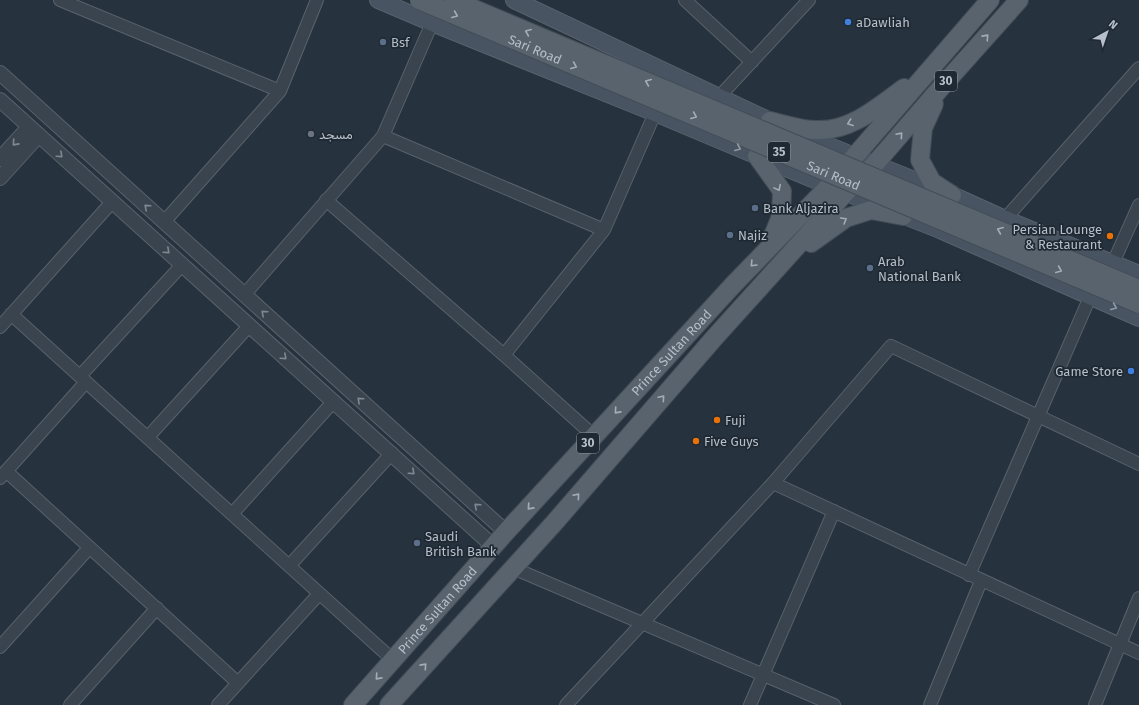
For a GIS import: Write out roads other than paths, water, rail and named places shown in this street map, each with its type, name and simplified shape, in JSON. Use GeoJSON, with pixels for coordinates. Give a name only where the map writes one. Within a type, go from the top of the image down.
{"type":"FeatureCollection","features":[{"type":"Feature","properties":{"kind":"main road"},"geometry":{"type":"LineString","coordinates":[[378,0],[757,156],[807,168],[813,167],[818,162],[819,154],[815,150],[770,121]]}},
{"type":"Feature","properties":{"kind":"main road","name":"Sari Road"},"geometry":{"type":"LineString","coordinates":[[419,0],[1139,304]]}},
{"type":"Feature","properties":{"kind":"main road","name":"Sari Road"},"geometry":{"type":"LineString","coordinates":[[453,0],[1139,289]]}},
{"type":"Feature","properties":{"kind":"main road"},"geometry":{"type":"LineString","coordinates":[[514,0],[718,98],[770,121],[874,165],[952,195],[1005,219],[1139,274]]}},
{"type":"Feature","properties":{"kind":"main road","name":"Prince Sultan Road"},"geometry":{"type":"LineString","coordinates":[[353,705],[506,532],[732,285],[829,186],[990,0]]}},
{"type":"Feature","properties":{"kind":"main road","name":"Prince Sultan Road"},"geometry":{"type":"LineString","coordinates":[[389,705],[513,568],[778,267],[846,192],[874,165],[1019,0]]}},
{"type":"Feature","properties":{"kind":"main road"},"geometry":{"type":"LineString","coordinates":[[770,121],[816,130],[836,128],[863,118],[929,70]]}},
{"type":"Feature","properties":{"kind":"main road"},"geometry":{"type":"LineString","coordinates":[[944,84],[923,128],[920,160],[932,182],[952,195]]}},
{"type":"Feature","properties":{"kind":"main road"},"geometry":{"type":"LineString","coordinates":[[757,156],[782,191],[780,216],[767,250]]}},
{"type":"Feature","properties":{"kind":"main road","name":"Sari Road"},"geometry":{"type":"LineString","coordinates":[[757,156],[940,230],[1139,318]]}},
{"type":"Feature","properties":{"kind":"main road"},"geometry":{"type":"LineString","coordinates":[[940,230],[899,206],[895,193],[896,190],[905,186],[952,195]]}},
{"type":"Feature","properties":{"kind":"main road"},"geometry":{"type":"LineString","coordinates":[[778,267],[846,218],[871,210],[903,216]]}},
{"type":"Feature","properties":{"kind":"street"},"geometry":{"type":"LineString","coordinates":[[60,0],[280,91]]}},
{"type":"Feature","properties":{"kind":"street"},"geometry":{"type":"LineString","coordinates":[[164,222],[280,91],[317,0]]}},
{"type":"Feature","properties":{"kind":"street"},"geometry":{"type":"LineString","coordinates":[[685,0],[752,62]]}},
{"type":"Feature","properties":{"kind":"street"},"geometry":{"type":"LineString","coordinates":[[718,98],[809,0]]}},
{"type":"Feature","properties":{"kind":"street"},"geometry":{"type":"LineString","coordinates":[[244,295],[383,136],[432,23]]}},
{"type":"Feature","properties":{"kind":"street"},"geometry":{"type":"LineString","coordinates":[[1005,219],[1139,68]]}},
{"type":"Feature","properties":{"kind":"street"},"geometry":{"type":"LineString","coordinates":[[0,73],[506,532]]}},
{"type":"Feature","properties":{"kind":"street"},"geometry":{"type":"LineString","coordinates":[[0,100],[333,402],[392,453],[494,547]]}},
{"type":"Feature","properties":{"kind":"street"},"geometry":{"type":"LineString","coordinates":[[504,354],[604,230],[655,113]]}},
{"type":"Feature","properties":{"kind":"street"},"geometry":{"type":"LineString","coordinates":[[0,159],[34,131]]}},
{"type":"Feature","properties":{"kind":"street"},"geometry":{"type":"LineString","coordinates":[[0,178],[34,131]]}},
{"type":"Feature","properties":{"kind":"street"},"geometry":{"type":"LineString","coordinates":[[383,136],[604,230]]}},
{"type":"Feature","properties":{"kind":"street"},"geometry":{"type":"LineString","coordinates":[[326,200],[504,354],[594,436]]}},
{"type":"Feature","properties":{"kind":"street"},"geometry":{"type":"LineString","coordinates":[[0,327],[112,202]]}},
{"type":"Feature","properties":{"kind":"street"},"geometry":{"type":"LineString","coordinates":[[1113,263],[1139,205]]}},
{"type":"Feature","properties":{"kind":"street"},"geometry":{"type":"LineString","coordinates":[[182,265],[3,474],[157,608],[238,683]]}},
{"type":"Feature","properties":{"kind":"street"},"geometry":{"type":"LineString","coordinates":[[969,575],[1090,297]]}},
{"type":"Feature","properties":{"kind":"street"},"geometry":{"type":"LineString","coordinates":[[11,314],[393,660]]}},
{"type":"Feature","properties":{"kind":"street"},"geometry":{"type":"LineString","coordinates":[[148,437],[249,326]]}},
{"type":"Feature","properties":{"kind":"street"},"geometry":{"type":"LineString","coordinates":[[566,705],[772,483],[891,346],[1139,464]]}},
{"type":"Feature","properties":{"kind":"street"},"geometry":{"type":"LineString","coordinates":[[232,514],[333,402]]}},
{"type":"Feature","properties":{"kind":"street"},"geometry":{"type":"LineString","coordinates":[[371,434],[383,421]]}},
{"type":"Feature","properties":{"kind":"street"},"geometry":{"type":"LineString","coordinates":[[289,566],[392,453]]}},
{"type":"Feature","properties":{"kind":"street"},"geometry":{"type":"LineString","coordinates":[[772,483],[1139,654]]}},
{"type":"Feature","properties":{"kind":"street"},"geometry":{"type":"LineString","coordinates":[[750,705],[834,511]]}},
{"type":"Feature","properties":{"kind":"street"},"geometry":{"type":"LineString","coordinates":[[0,647],[89,548]]}},
{"type":"Feature","properties":{"kind":"street"},"geometry":{"type":"LineString","coordinates":[[513,568],[834,705]]}},
{"type":"Feature","properties":{"kind":"street"},"geometry":{"type":"LineString","coordinates":[[930,705],[981,581]]}},
{"type":"Feature","properties":{"kind":"street"},"geometry":{"type":"LineString","coordinates":[[218,705],[319,594]]}},
{"type":"Feature","properties":{"kind":"street"},"geometry":{"type":"LineString","coordinates":[[1095,705],[1139,598]]}},
{"type":"Feature","properties":{"kind":"street"},"geometry":{"type":"LineString","coordinates":[[70,705],[157,608]]}},
{"type":"Feature","properties":{"kind":"place","name":"aDawliah"},"geometry":{"type":"Point","coordinates":[848,22]}},
{"type":"Feature","properties":{"kind":"place","name":"Bsf"},"geometry":{"type":"Point","coordinates":[383,42]}},
{"type":"Feature","properties":{"kind":"place","name":"مسجد"},"geometry":{"type":"Point","coordinates":[311,134]}},
{"type":"Feature","properties":{"kind":"place","name":"Bank Aljazira"},"geometry":{"type":"Point","coordinates":[755,208]}},
{"type":"Feature","properties":{"kind":"place","name":"Najiz"},"geometry":{"type":"Point","coordinates":[730,235]}},
{"type":"Feature","properties":{"kind":"place","name":"Persian Lounge & Restaurant"},"geometry":{"type":"Point","coordinates":[1110,236]}},
{"type":"Feature","properties":{"kind":"place","name":"Arab National Bank"},"geometry":{"type":"Point","coordinates":[870,268]}},
{"type":"Feature","properties":{"kind":"place","name":"Game Store"},"geometry":{"type":"Point","coordinates":[1131,371]}},
{"type":"Feature","properties":{"kind":"place","name":"Fuji"},"geometry":{"type":"Point","coordinates":[717,420]}},
{"type":"Feature","properties":{"kind":"place","name":"Five Guys"},"geometry":{"type":"Point","coordinates":[696,441]}},
{"type":"Feature","properties":{"kind":"place","name":"Saudi British Bank"},"geometry":{"type":"Point","coordinates":[417,543]}}]}
